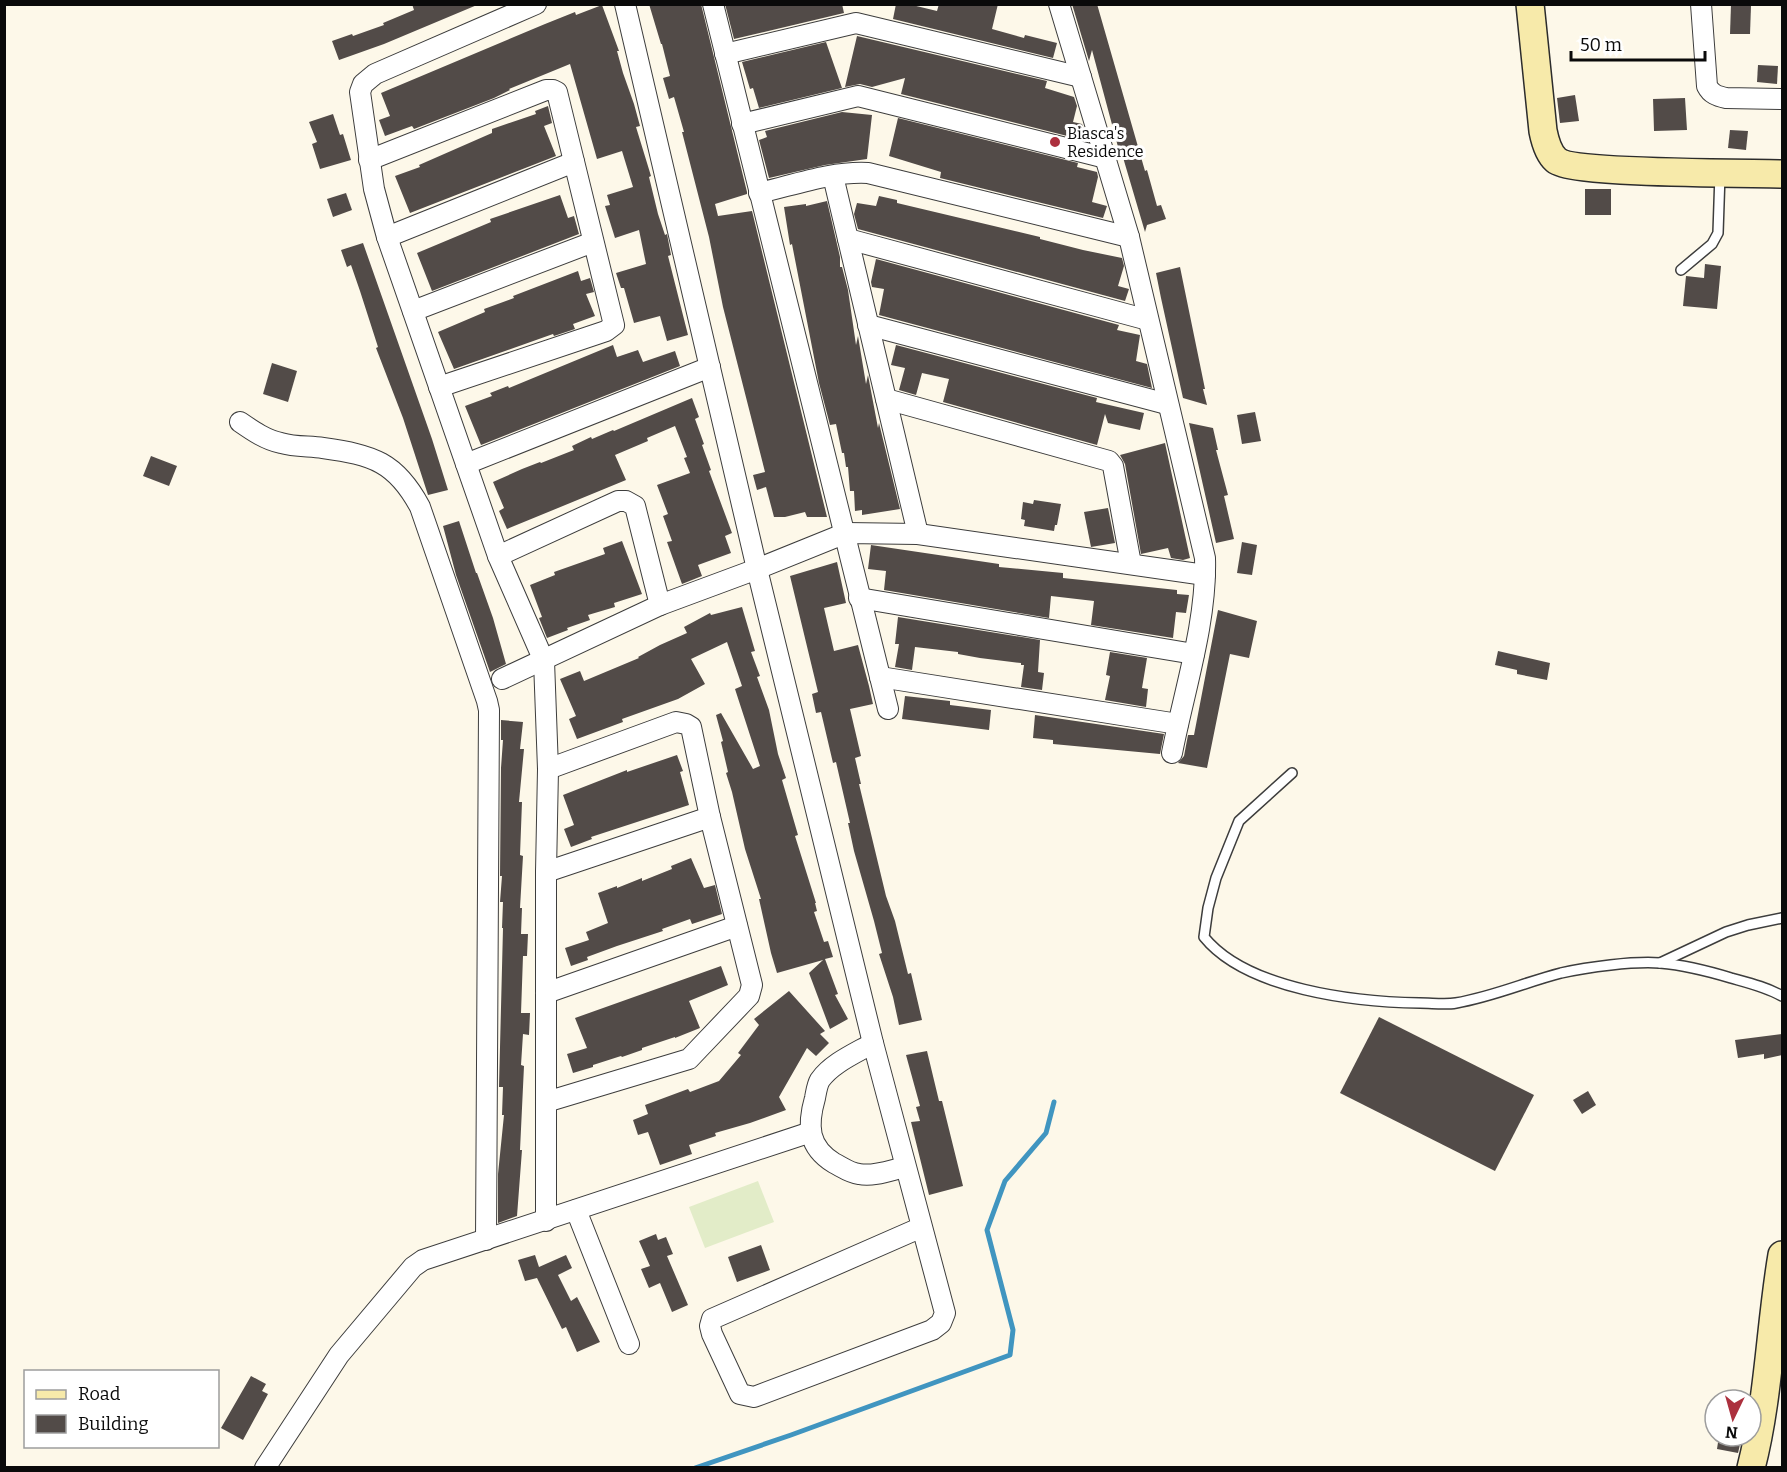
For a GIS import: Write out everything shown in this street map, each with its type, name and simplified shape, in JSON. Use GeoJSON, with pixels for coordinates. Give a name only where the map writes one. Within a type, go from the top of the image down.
{"type":"FeatureCollection","features":[{"type":"Feature","properties":{"kind":"street"},"geometry":{"type":"LineString","coordinates":[[536,4],[375,74],[367,80],[360,92],[374,189],[387,237],[498,556],[544,661],[548,769],[546,1221]]}},
{"type":"Feature","properties":{"kind":"street"},"geometry":{"type":"LineString","coordinates":[[625,4],[757,569],[873,1043],[945,1312],[941,1323],[932,1330],[754,1397],[740,1394],[712,1334],[710,1326],[712,1319],[922,1227]]}},
{"type":"Feature","properties":{"kind":"street"},"geometry":{"type":"LineString","coordinates":[[713,4],[888,708]]}},
{"type":"Feature","properties":{"kind":"street"},"geometry":{"type":"LineString","coordinates":[[1059,4],[1129,237],[1205,558],[1205,575],[1194,654],[1172,753]]}},
{"type":"Feature","properties":{"kind":"street"},"geometry":{"type":"LineString","coordinates":[[1530,4],[1543,131],[1546,145],[1556,160],[1570,166],[1611,170],[1782,174]]}},
{"type":"Feature","properties":{"kind":"street"},"geometry":{"type":"LineString","coordinates":[[1701,4],[1707,86],[1710,92],[1726,98],[1782,99]]}},
{"type":"Feature","properties":{"kind":"street"},"geometry":{"type":"LineString","coordinates":[[725,54],[856,23],[1081,77]]}},
{"type":"Feature","properties":{"kind":"street"},"geometry":{"type":"LineString","coordinates":[[369,160],[550,89],[556,92],[614,322],[612,327],[439,387]]}},
{"type":"Feature","properties":{"kind":"street"},"geometry":{"type":"LineString","coordinates":[[742,124],[858,96],[1106,158]]}},
{"type":"Feature","properties":{"kind":"street"},"geometry":{"type":"LineString","coordinates":[[387,237],[574,162]]}},
{"type":"Feature","properties":{"kind":"street"},"geometry":{"type":"LineString","coordinates":[[759,193],[833,176],[868,173],[1129,237]]}},
{"type":"Feature","properties":{"kind":"street"},"geometry":{"type":"LineString","coordinates":[[833,176],[918,534]]}},
{"type":"Feature","properties":{"kind":"street"},"geometry":{"type":"LineString","coordinates":[[848,239],[1148,320]]}},
{"type":"Feature","properties":{"kind":"street"},"geometry":{"type":"LineString","coordinates":[[413,311],[593,242]]}},
{"type":"Feature","properties":{"kind":"street"},"geometry":{"type":"LineString","coordinates":[[868,325],[1167,404]]}},
{"type":"Feature","properties":{"kind":"street"},"geometry":{"type":"LineString","coordinates":[[466,464],[710,367]]}},
{"type":"Feature","properties":{"kind":"street"},"geometry":{"type":"LineString","coordinates":[[886,399],[1108,461],[1113,466],[1131,564]]}},
{"type":"Feature","properties":{"kind":"street"},"geometry":{"type":"LineString","coordinates":[[240,422],[261,436],[280,443],[332,450],[380,461],[410,487],[420,507],[487,701],[489,710],[486,1240]]}},
{"type":"Feature","properties":{"kind":"street"},"geometry":{"type":"LineString","coordinates":[[498,556],[618,501],[626,501],[635,506],[660,604]]}},
{"type":"Feature","properties":{"kind":"street"},"geometry":{"type":"LineString","coordinates":[[502,679],[660,604],[757,569],[846,533],[918,534],[1205,575]]}},
{"type":"Feature","properties":{"kind":"street"},"geometry":{"type":"LineString","coordinates":[[859,598],[1194,654]]}},
{"type":"Feature","properties":{"kind":"street"},"geometry":{"type":"LineString","coordinates":[[880,677],[1178,724]]}},
{"type":"Feature","properties":{"kind":"street"},"geometry":{"type":"LineString","coordinates":[[546,1102],[683,1062],[695,1055],[752,990],[751,978],[710,817],[691,727],[676,722],[548,769]]}},
{"type":"Feature","properties":{"kind":"street"},"geometry":{"type":"LineString","coordinates":[[546,872],[710,817]]}},
{"type":"Feature","properties":{"kind":"street"},"geometry":{"type":"LineString","coordinates":[[546,993],[736,926]]}},
{"type":"Feature","properties":{"kind":"street"},"geometry":{"type":"LineString","coordinates":[[873,1043],[838,1063],[820,1081],[812,1108],[811,1132],[822,1155],[845,1170],[858,1174],[871,1174],[905,1167]]}},
{"type":"Feature","properties":{"kind":"street"},"geometry":{"type":"LineString","coordinates":[[265,1467],[339,1355],[412,1267],[423,1260],[811,1132]]}},
{"type":"Feature","properties":{"kind":"street"},"geometry":{"type":"LineString","coordinates":[[576,1210],[629,1344]]}},
{"type":"Feature","properties":{"kind":"street"},"geometry":{"type":"LineString","coordinates":[[1751,1467],[1763,1404],[1782,1255]]}},
{"type":"Feature","properties":{"kind":"lane"},"geometry":{"type":"LineString","coordinates":[[1681,270],[1712,244],[1718,233],[1720,172]]}},
{"type":"Feature","properties":{"kind":"lane"},"geometry":{"type":"LineString","coordinates":[[1292,773],[1239,821],[1216,878],[1208,908],[1204,937],[1214,949],[1234,962],[1267,978],[1325,995],[1382,1003],[1453,1004],[1481,998],[1560,973],[1595,967],[1660,963],[1701,969],[1767,988],[1782,996]]}},
{"type":"Feature","properties":{"kind":"lane"},"geometry":{"type":"LineString","coordinates":[[1660,963],[1726,932],[1782,918]]}},
{"type":"Feature","properties":{"kind":"green space"},"geometry":{"type":"Polygon","coordinates":[[[758,1181],[774,1222],[705,1248],[689,1207],[758,1181]]]}},
{"type":"Feature","properties":{"kind":"building"},"geometry":{"type":"Polygon","coordinates":[[[412,4],[477,5],[339,60],[332,41],[384,25],[383,23],[414,10],[412,4]]]}},
{"type":"Feature","properties":{"kind":"building"},"geometry":{"type":"Polygon","coordinates":[[[649,4],[701,4],[747,192],[747,194],[715,204],[718,216],[752,211],[827,517],[807,517],[805,512],[774,517],[766,487],[757,490],[753,475],[765,472],[723,307],[709,237],[682,132],[684,132],[674,97],[669,99],[663,78],[670,76],[649,4]]]}},
{"type":"Feature","properties":{"kind":"building"},"geometry":{"type":"Polygon","coordinates":[[[725,4],[842,4],[844,13],[734,39],[725,4]]]}},
{"type":"Feature","properties":{"kind":"building"},"geometry":{"type":"Polygon","coordinates":[[[896,4],[908,4],[937,11],[939,4],[998,4],[992,29],[1024,38],[1025,35],[1057,43],[1053,58],[893,19],[896,4]]]}},
{"type":"Feature","properties":{"kind":"building"},"geometry":{"type":"Polygon","coordinates":[[[1072,4],[1097,4],[1145,171],[1147,170],[1157,206],[1161,205],[1166,219],[1147,225],[1145,232],[1122,154],[1121,158],[1092,50],[1089,61],[1072,4]]]}},
{"type":"Feature","properties":{"kind":"building"},"geometry":{"type":"Polygon","coordinates":[[[602,5],[619,51],[617,51],[623,73],[640,126],[636,127],[651,176],[649,177],[658,214],[665,235],[667,234],[671,255],[668,256],[688,335],[667,341],[660,316],[634,323],[624,288],[621,288],[616,273],[646,264],[639,230],[615,238],[605,206],[610,205],[607,195],[633,187],[622,151],[597,159],[570,64],[509,89],[494,98],[414,129],[412,126],[385,136],[379,120],[390,116],[381,93],[575,12],[576,15],[602,5]]]}},
{"type":"Feature","properties":{"kind":"building"},"geometry":{"type":"Polygon","coordinates":[[[1731,5],[1751,6],[1750,34],[1730,34],[1731,5]]]}},
{"type":"Feature","properties":{"kind":"building"},"geometry":{"type":"Polygon","coordinates":[[[857,36],[1047,81],[1045,88],[1074,97],[1077,106],[1073,122],[1082,124],[1085,132],[1083,140],[901,94],[905,78],[872,87],[860,84],[845,87],[857,36]]]}},
{"type":"Feature","properties":{"kind":"building"},"geometry":{"type":"Polygon","coordinates":[[[826,42],[842,88],[759,108],[753,88],[750,89],[742,62],[826,42]]]}},
{"type":"Feature","properties":{"kind":"building"},"geometry":{"type":"Polygon","coordinates":[[[1758,65],[1778,66],[1777,84],[1757,82],[1758,65]]]}},
{"type":"Feature","properties":{"kind":"building"},"geometry":{"type":"Polygon","coordinates":[[[1575,95],[1579,121],[1560,123],[1557,98],[1575,95]]]}},
{"type":"Feature","properties":{"kind":"building"},"geometry":{"type":"Polygon","coordinates":[[[1685,98],[1687,130],[1654,131],[1653,99],[1685,98]]]}},
{"type":"Feature","properties":{"kind":"building"},"geometry":{"type":"Polygon","coordinates":[[[548,106],[552,123],[544,126],[556,156],[410,213],[395,176],[420,167],[419,165],[492,133],[492,129],[536,114],[535,111],[548,106]]]}},
{"type":"Feature","properties":{"kind":"building"},"geometry":{"type":"Polygon","coordinates":[[[842,112],[872,115],[867,159],[825,165],[769,178],[759,140],[767,137],[765,131],[842,112]]]}},
{"type":"Feature","properties":{"kind":"building"},"geometry":{"type":"Polygon","coordinates":[[[333,114],[340,135],[343,134],[351,160],[320,169],[312,144],[317,142],[309,122],[333,114]]]}},
{"type":"Feature","properties":{"kind":"building"},"geometry":{"type":"Polygon","coordinates":[[[898,118],[1078,163],[1077,167],[1097,172],[1098,177],[1092,202],[1107,206],[1103,218],[940,178],[941,172],[889,156],[898,118]]]}},
{"type":"Feature","properties":{"kind":"building"},"geometry":{"type":"Polygon","coordinates":[[[1730,130],[1748,131],[1746,150],[1728,148],[1730,130]]]}},
{"type":"Feature","properties":{"kind":"building"},"geometry":{"type":"Polygon","coordinates":[[[1585,189],[1611,189],[1611,215],[1585,215],[1585,189]]]}},
{"type":"Feature","properties":{"kind":"building"},"geometry":{"type":"Polygon","coordinates":[[[346,193],[352,210],[333,217],[327,199],[346,193]]]}},
{"type":"Feature","properties":{"kind":"building"},"geometry":{"type":"Polygon","coordinates":[[[560,195],[568,218],[574,216],[579,234],[432,291],[417,253],[491,222],[490,219],[560,195]]]}},
{"type":"Feature","properties":{"kind":"building"},"geometry":{"type":"Polygon","coordinates":[[[879,196],[897,200],[897,203],[1122,258],[1124,266],[1118,286],[1129,289],[1125,301],[858,229],[854,214],[857,203],[876,206],[879,196]]]}},
{"type":"Feature","properties":{"kind":"building"},"geometry":{"type":"Polygon","coordinates":[[[827,201],[840,257],[840,267],[842,267],[848,290],[856,345],[858,336],[866,384],[868,375],[878,428],[879,423],[900,509],[862,515],[862,510],[855,511],[854,491],[850,491],[848,467],[846,467],[844,453],[842,453],[836,424],[830,425],[819,383],[784,207],[806,204],[806,206],[827,201]]]}},
{"type":"Feature","properties":{"kind":"building"},"geometry":{"type":"Polygon","coordinates":[[[363,243],[448,490],[428,495],[403,418],[376,348],[378,347],[351,265],[347,267],[341,250],[363,243]]]}},
{"type":"Feature","properties":{"kind":"building"},"geometry":{"type":"Polygon","coordinates":[[[876,259],[1119,325],[1117,330],[1140,335],[1136,361],[1147,364],[1152,388],[879,315],[884,289],[872,287],[876,259]]]}},
{"type":"Feature","properties":{"kind":"building"},"geometry":{"type":"Polygon","coordinates":[[[1705,264],[1721,266],[1717,309],[1683,306],[1686,276],[1704,278],[1705,264]]]}},
{"type":"Feature","properties":{"kind":"building"},"geometry":{"type":"Polygon","coordinates":[[[1180,267],[1207,405],[1183,398],[1156,273],[1180,267]]]}},
{"type":"Feature","properties":{"kind":"building"},"geometry":{"type":"Polygon","coordinates":[[[578,271],[581,281],[590,278],[594,292],[586,294],[595,316],[573,324],[575,329],[554,336],[553,334],[454,369],[438,332],[485,312],[484,309],[514,298],[513,296],[578,271]]]}},
{"type":"Feature","properties":{"kind":"building"},"geometry":{"type":"Polygon","coordinates":[[[613,345],[617,357],[638,350],[643,362],[675,351],[680,366],[481,445],[465,406],[492,396],[490,393],[508,386],[509,388],[613,345]]]}},
{"type":"Feature","properties":{"kind":"building"},"geometry":{"type":"Polygon","coordinates":[[[896,345],[1097,398],[1096,402],[1144,413],[1140,430],[1108,423],[1105,414],[1097,445],[943,402],[949,379],[922,373],[916,395],[899,390],[905,368],[891,365],[896,345]]]}},
{"type":"Feature","properties":{"kind":"building"},"geometry":{"type":"Polygon","coordinates":[[[272,363],[297,371],[288,402],[263,394],[272,363]]]}},
{"type":"Feature","properties":{"kind":"building"},"geometry":{"type":"Polygon","coordinates":[[[692,398],[699,417],[695,419],[711,470],[709,471],[732,533],[725,536],[731,553],[698,565],[702,576],[682,584],[667,542],[672,541],[663,516],[668,514],[657,485],[690,473],[684,458],[687,457],[675,426],[615,455],[626,480],[507,529],[499,511],[504,508],[493,482],[574,450],[572,446],[591,437],[592,439],[614,431],[692,398]]]}},
{"type":"Feature","properties":{"kind":"building"},"geometry":{"type":"Polygon","coordinates":[[[1255,412],[1261,441],[1242,444],[1237,415],[1255,412]]]}},
{"type":"Feature","properties":{"kind":"building"},"geometry":{"type":"Polygon","coordinates":[[[1189,423],[1213,428],[1218,450],[1216,450],[1228,495],[1224,496],[1234,539],[1216,543],[1189,423]]]}},
{"type":"Feature","properties":{"kind":"building"},"geometry":{"type":"Polygon","coordinates":[[[1165,443],[1190,558],[1183,560],[1171,558],[1168,548],[1141,554],[1125,464],[1120,455],[1165,443]]]}},
{"type":"Feature","properties":{"kind":"building"},"geometry":{"type":"Polygon","coordinates":[[[151,456],[177,466],[169,486],[143,476],[151,456]]]}},
{"type":"Feature","properties":{"kind":"building"},"geometry":{"type":"Polygon","coordinates":[[[1034,500],[1061,504],[1054,531],[1024,526],[1025,520],[1021,519],[1023,502],[1033,504],[1034,500]]]}},
{"type":"Feature","properties":{"kind":"building"},"geometry":{"type":"Polygon","coordinates":[[[1108,508],[1115,543],[1091,547],[1084,512],[1108,508]]]}},
{"type":"Feature","properties":{"kind":"building"},"geometry":{"type":"Polygon","coordinates":[[[459,521],[493,618],[506,664],[490,672],[456,575],[443,526],[459,521]]]}},
{"type":"Feature","properties":{"kind":"building"},"geometry":{"type":"Polygon","coordinates":[[[622,541],[642,594],[614,603],[615,607],[588,615],[590,620],[547,638],[530,585],[555,575],[554,572],[605,554],[603,548],[622,541]]]}},
{"type":"Feature","properties":{"kind":"building"},"geometry":{"type":"Polygon","coordinates":[[[1242,542],[1257,545],[1252,575],[1237,573],[1242,542]]]}},
{"type":"Feature","properties":{"kind":"building"},"geometry":{"type":"Polygon","coordinates":[[[871,545],[999,564],[999,567],[1063,573],[1063,578],[1177,590],[1177,594],[1189,595],[1186,613],[1176,612],[1173,638],[1091,625],[1094,601],[1051,596],[1049,618],[884,590],[886,571],[868,569],[871,545]]]}},
{"type":"Feature","properties":{"kind":"building"},"geometry":{"type":"Polygon","coordinates":[[[837,562],[846,603],[824,608],[834,651],[858,645],[869,686],[873,704],[850,709],[861,756],[855,758],[861,784],[859,784],[886,896],[895,921],[908,974],[911,973],[922,1020],[899,1025],[893,997],[879,954],[882,953],[874,921],[854,851],[836,762],[833,763],[821,712],[816,713],[812,694],[818,692],[790,576],[837,562]]]}},
{"type":"Feature","properties":{"kind":"building"},"geometry":{"type":"Polygon","coordinates":[[[742,607],[755,651],[751,652],[760,676],[757,677],[769,710],[778,754],[786,778],[782,780],[798,835],[795,836],[816,903],[817,911],[814,912],[824,942],[828,941],[833,957],[825,959],[838,994],[835,995],[848,1019],[830,1029],[809,973],[823,960],[777,973],[771,953],[759,899],[761,899],[745,849],[726,773],[728,772],[721,742],[723,741],[716,715],[721,713],[753,769],[760,766],[735,689],[742,686],[727,642],[691,659],[705,684],[678,699],[622,719],[623,722],[577,739],[569,719],[576,716],[560,679],[580,671],[584,681],[639,658],[660,645],[687,633],[684,627],[710,613],[711,615],[742,607]]]}},
{"type":"Feature","properties":{"kind":"building"},"geometry":{"type":"Polygon","coordinates":[[[1218,610],[1257,621],[1249,658],[1230,654],[1207,768],[1178,763],[1184,756],[1188,735],[1194,735],[1218,610]]]}},
{"type":"Feature","properties":{"kind":"building"},"geometry":{"type":"Polygon","coordinates":[[[898,617],[1040,640],[1038,672],[1044,673],[1042,690],[1021,687],[1024,665],[1021,663],[980,658],[958,654],[958,652],[915,647],[912,670],[895,667],[899,644],[895,644],[898,617]]]}},
{"type":"Feature","properties":{"kind":"building"},"geometry":{"type":"Polygon","coordinates":[[[1498,651],[1550,663],[1547,680],[1517,674],[1517,670],[1495,665],[1498,651]]]}},
{"type":"Feature","properties":{"kind":"building"},"geometry":{"type":"Polygon","coordinates":[[[1110,652],[1147,658],[1142,688],[1148,689],[1146,707],[1105,700],[1110,676],[1106,675],[1110,652]]]}},
{"type":"Feature","properties":{"kind":"building"},"geometry":{"type":"Polygon","coordinates":[[[905,696],[950,701],[950,705],[991,710],[989,730],[902,719],[905,696]]]}},
{"type":"Feature","properties":{"kind":"building"},"geometry":{"type":"Polygon","coordinates":[[[1035,715],[1164,734],[1160,754],[1053,744],[1053,740],[1033,738],[1035,715]]]}},
{"type":"Feature","properties":{"kind":"building"},"geometry":{"type":"Polygon","coordinates":[[[501,720],[523,722],[520,749],[524,749],[519,802],[522,802],[520,855],[523,856],[520,908],[522,908],[521,934],[528,934],[527,956],[523,956],[521,1013],[530,1013],[529,1035],[523,1034],[521,1065],[524,1066],[520,1150],[522,1150],[517,1216],[498,1223],[498,1174],[504,1115],[502,1115],[503,1087],[499,1087],[503,928],[503,902],[500,902],[503,740],[501,740],[501,720]]]}},
{"type":"Feature","properties":{"kind":"building"},"geometry":{"type":"Polygon","coordinates":[[[677,755],[683,771],[680,772],[689,805],[591,837],[592,839],[571,847],[564,829],[574,825],[563,795],[627,770],[627,772],[677,755]]]}},
{"type":"Feature","properties":{"kind":"building"},"geometry":{"type":"Polygon","coordinates":[[[691,858],[704,888],[715,885],[722,914],[692,924],[690,919],[662,929],[663,931],[587,957],[588,960],[571,966],[565,948],[589,940],[586,932],[608,923],[598,893],[642,878],[642,881],[672,869],[671,866],[691,858]]]}},
{"type":"Feature","properties":{"kind":"building"},"geometry":{"type":"Polygon","coordinates":[[[721,966],[728,985],[689,1001],[700,1028],[573,1073],[567,1054],[587,1048],[575,1018],[721,966]]]}},
{"type":"Feature","properties":{"kind":"building"},"geometry":{"type":"Polygon","coordinates":[[[789,991],[825,1031],[820,1034],[829,1043],[816,1056],[807,1048],[779,1097],[786,1110],[715,1133],[716,1136],[689,1145],[692,1154],[660,1165],[648,1132],[638,1135],[633,1120],[648,1114],[645,1105],[688,1089],[690,1092],[719,1081],[741,1055],[738,1053],[759,1025],[754,1019],[789,991]]]}},
{"type":"Feature","properties":{"kind":"building"},"geometry":{"type":"Polygon","coordinates":[[[1379,1017],[1534,1095],[1495,1171],[1340,1093],[1379,1017]]]}},
{"type":"Feature","properties":{"kind":"building"},"geometry":{"type":"Polygon","coordinates":[[[1782,1034],[1782,1055],[1764,1059],[1764,1054],[1738,1058],[1735,1040],[1782,1034]]]}},
{"type":"Feature","properties":{"kind":"building"},"geometry":{"type":"Polygon","coordinates":[[[927,1051],[963,1186],[929,1195],[911,1122],[920,1121],[916,1107],[920,1106],[906,1055],[927,1051]]]}},
{"type":"Feature","properties":{"kind":"building"},"geometry":{"type":"Polygon","coordinates":[[[1588,1091],[1596,1105],[1582,1114],[1573,1100],[1588,1091]]]}},
{"type":"Feature","properties":{"kind":"building"},"geometry":{"type":"Polygon","coordinates":[[[656,1234],[658,1240],[666,1237],[673,1254],[667,1256],[688,1305],[672,1312],[660,1283],[649,1288],[641,1269],[650,1266],[639,1241],[656,1234]]]}},
{"type":"Feature","properties":{"kind":"building"},"geometry":{"type":"Polygon","coordinates":[[[761,1245],[770,1270],[737,1282],[728,1257],[761,1245]]]}},
{"type":"Feature","properties":{"kind":"building"},"geometry":{"type":"Polygon","coordinates":[[[535,1255],[539,1267],[566,1255],[572,1268],[558,1275],[571,1301],[577,1297],[600,1342],[577,1352],[566,1327],[562,1329],[537,1278],[525,1281],[518,1260],[535,1255]]]}},
{"type":"Feature","properties":{"kind":"building"},"geometry":{"type":"Polygon","coordinates":[[[251,1376],[266,1384],[262,1391],[268,1394],[243,1440],[221,1428],[251,1376]]]}},
{"type":"Feature","properties":{"kind":"building"},"geometry":{"type":"Polygon","coordinates":[[[1717,1448],[1739,1448],[1738,1453],[1717,1448]]]}},
{"type":"Feature","properties":{"kind":"waterway"},"geometry":{"type":"LineString","coordinates":[[695,1468],[1010,1355],[1013,1330],[987,1230],[1005,1181],[1046,1133],[1054,1102]]}},
{"type":"Feature","properties":{"kind":"place","name":"Biasca's Residence"},"geometry":{"type":"Point","coordinates":[1055,142]}}]}
